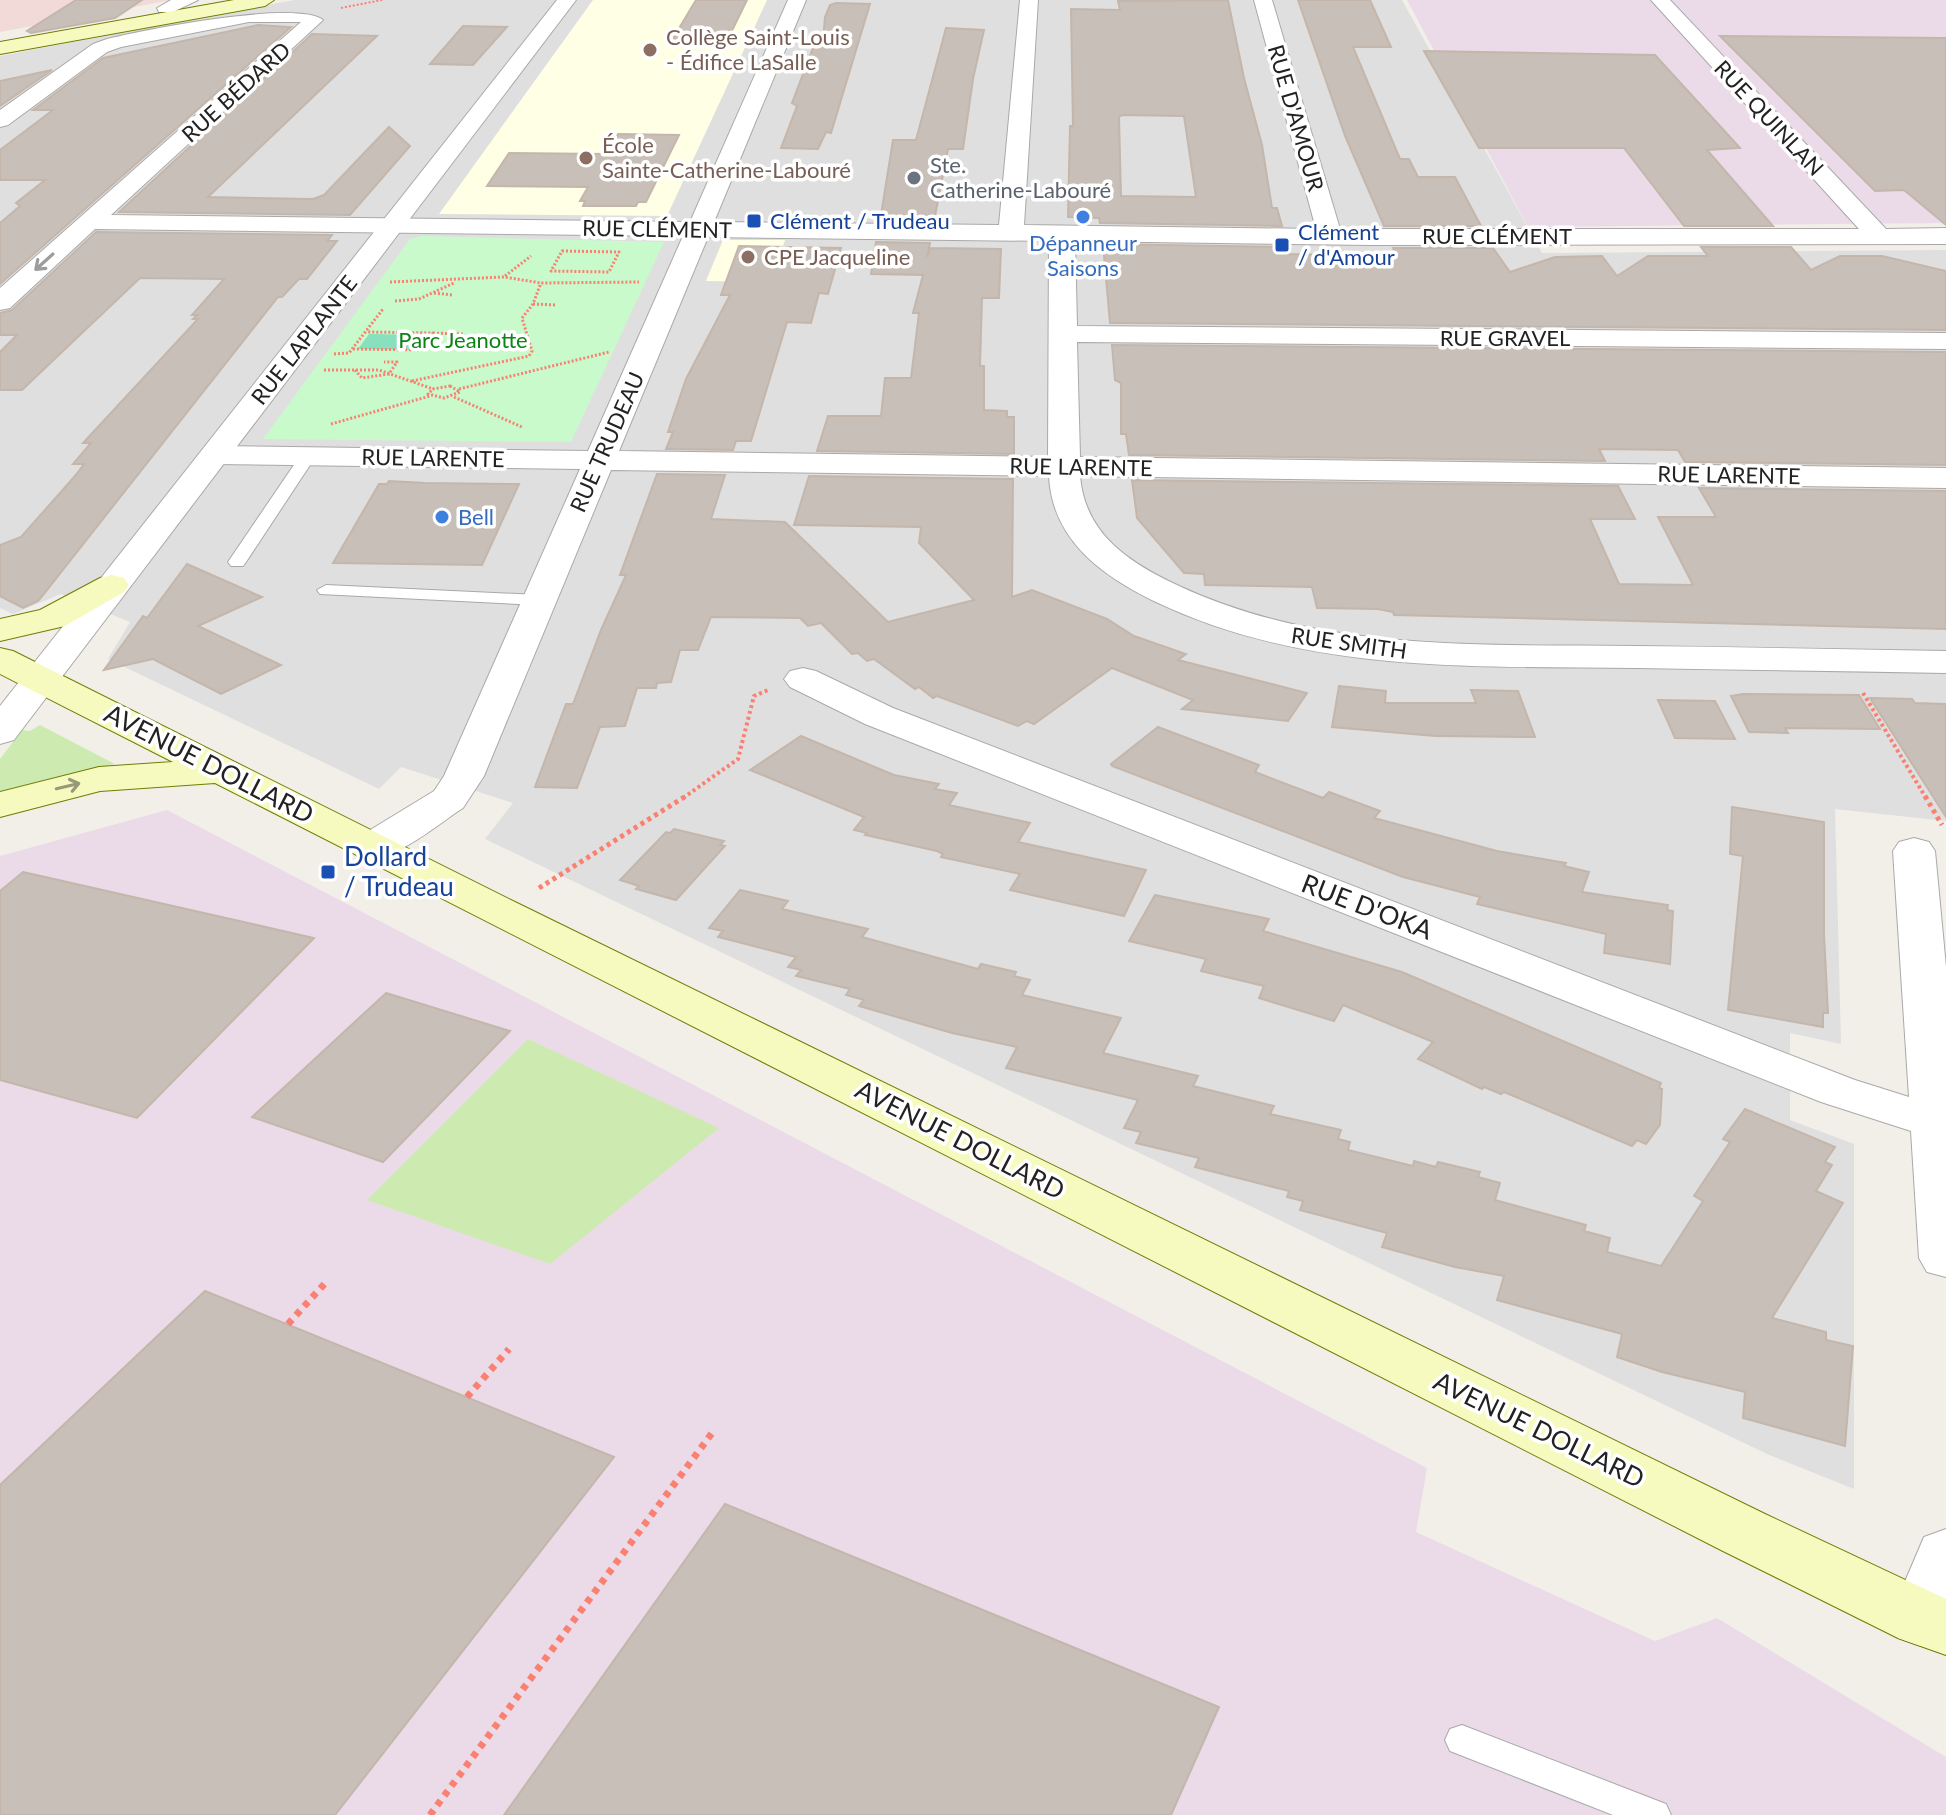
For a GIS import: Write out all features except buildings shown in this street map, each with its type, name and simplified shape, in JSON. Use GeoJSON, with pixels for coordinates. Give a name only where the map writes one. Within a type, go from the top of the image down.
{"type":"FeatureCollection","features":[{"type":"Feature","properties":{"kind":"main road"},"geometry":{"type":"LineString","coordinates":[[0,38],[166,8],[265,0]]}},
{"type":"Feature","properties":{"kind":"main road"},"geometry":{"type":"LineString","coordinates":[[0,48],[233,1]]}},
{"type":"Feature","properties":{"kind":"main road"},"geometry":{"type":"LineString","coordinates":[[0,630],[52,618],[112,585]]}},
{"type":"Feature","properties":{"kind":"main road","name":"AVENUE DOLLARD"},"geometry":{"type":"LineString","coordinates":[[0,659],[1938,1627]]}},
{"type":"Feature","properties":{"kind":"main road"},"geometry":{"type":"LineString","coordinates":[[0,805],[99,779],[223,771]]}},
{"type":"Feature","properties":{"kind":"street"},"geometry":{"type":"LineString","coordinates":[[166,8],[189,0]]}},
{"type":"Feature","properties":{"kind":"street","name":"RUE LAPLANTE"},"geometry":{"type":"LineString","coordinates":[[0,732],[567,0]]}},
{"type":"Feature","properties":{"kind":"street","name":"RUE TRUDEAU"},"geometry":{"type":"LineString","coordinates":[[372,847],[438,807],[457,789],[797,0]]}},
{"type":"Feature","properties":{"kind":"street"},"geometry":{"type":"LineString","coordinates":[[1011,233],[1029,0]]}},
{"type":"Feature","properties":{"kind":"street","name":"RUE D'AMOUR"},"geometry":{"type":"LineString","coordinates":[[1263,0],[1330,236]]}},
{"type":"Feature","properties":{"kind":"street","name":"RUE QUINLAN"},"geometry":{"type":"LineString","coordinates":[[1660,0],[1879,236]]}},
{"type":"Feature","properties":{"kind":"street","name":"RUE BÉDARD"},"geometry":{"type":"LineString","coordinates":[[0,120],[110,44],[262,14],[300,14],[314,20],[0,302]]}},
{"type":"Feature","properties":{"kind":"street","name":"RUE CLÉMENT"},"geometry":{"type":"LineString","coordinates":[[88,222],[1330,236],[1946,236]]}},
{"type":"Feature","properties":{"kind":"street","name":"RUE SMITH"},"geometry":{"type":"LineString","coordinates":[[1062,233],[1064,467],[1068,500],[1076,521],[1094,545],[1118,567],[1156,590],[1204,611],[1286,635],[1359,648],[1432,654],[1946,662]]}},
{"type":"Feature","properties":{"kind":"street","name":"RUE GRAVEL"},"geometry":{"type":"LineString","coordinates":[[1064,334],[1946,341]]}},
{"type":"Feature","properties":{"kind":"street","name":"RUE LARENTE"},"geometry":{"type":"LineString","coordinates":[[215,455],[1946,478]]}},
{"type":"Feature","properties":{"kind":"street","name":"RUE D'OKA"},"geometry":{"type":"LineString","coordinates":[[803,679],[879,716],[1838,1091],[1895,1111],[1936,1120]]}},
{"type":"Feature","properties":{"kind":"street"},"geometry":{"type":"LineString","coordinates":[[1930,841],[1936,1120],[1946,1258]]}},
{"type":"Feature","properties":{"kind":"street"},"geometry":{"type":"LineString","coordinates":[[1938,1627],[1946,1555]]}},
{"type":"Feature","properties":{"kind":"lane"},"geometry":{"type":"LineString","coordinates":[[237,562],[308,456]]}},
{"type":"Feature","properties":{"kind":"lane"},"geometry":{"type":"LineString","coordinates":[[326,590],[538,600]]}},
{"type":"Feature","properties":{"kind":"lane"},"geometry":{"type":"LineString","coordinates":[[1462,1740],[1654,1815]]}},
{"type":"Feature","properties":{"kind":"path"},"geometry":{"type":"LineString","coordinates":[[331,9],[382,0]]}},
{"type":"Feature","properties":{"kind":"path"},"geometry":{"type":"LineString","coordinates":[[562,251],[619,252],[609,272],[592,271],[578,272],[551,271],[562,251]]}},
{"type":"Feature","properties":{"kind":"path"},"geometry":{"type":"LineString","coordinates":[[586,282],[592,271]]}},
{"type":"Feature","properties":{"kind":"path"},"geometry":{"type":"LineString","coordinates":[[379,281],[456,281],[504,277],[541,283],[645,282]]}},
{"type":"Feature","properties":{"kind":"path"},"geometry":{"type":"LineString","coordinates":[[395,301],[421,298],[456,281]]}},
{"type":"Feature","properties":{"kind":"path"},"geometry":{"type":"LineString","coordinates":[[411,382],[529,356],[532,351],[522,318],[542,288],[541,283]]}},
{"type":"Feature","properties":{"kind":"path"},"geometry":{"type":"LineString","coordinates":[[433,292],[452,295]]}},
{"type":"Feature","properties":{"kind":"path"},"geometry":{"type":"LineString","coordinates":[[415,296],[421,298]]}},
{"type":"Feature","properties":{"kind":"path"},"geometry":{"type":"LineString","coordinates":[[533,304],[556,305]]}},
{"type":"Feature","properties":{"kind":"path"},"geometry":{"type":"LineString","coordinates":[[338,354],[349,353],[353,349],[383,309]]}},
{"type":"Feature","properties":{"kind":"path"},"geometry":{"type":"LineString","coordinates":[[366,332],[463,334]]}},
{"type":"Feature","properties":{"kind":"path"},"geometry":{"type":"LineString","coordinates":[[353,349],[422,350],[433,333]]}},
{"type":"Feature","properties":{"kind":"path"},"geometry":{"type":"LineString","coordinates":[[431,396],[428,393],[433,389],[447,386],[459,389],[617,350]]}},
{"type":"Feature","properties":{"kind":"path"},"geometry":{"type":"LineString","coordinates":[[355,370],[362,378],[389,374],[397,362],[384,362]]}},
{"type":"Feature","properties":{"kind":"path"},"geometry":{"type":"LineString","coordinates":[[313,369],[379,370],[433,389]]}},
{"type":"Feature","properties":{"kind":"path"},"geometry":{"type":"LineString","coordinates":[[453,396],[459,393],[459,389]]}},
{"type":"Feature","properties":{"kind":"path"},"geometry":{"type":"LineString","coordinates":[[329,424],[431,396],[453,396],[534,433]]}},
{"type":"Feature","properties":{"kind":"path"},"geometry":{"type":"LineString","coordinates":[[1862,691],[1930,841]]}},
{"type":"Feature","properties":{"kind":"path"},"geometry":{"type":"LineString","coordinates":[[545,884],[682,799],[738,759],[754,696],[761,692]]}},
{"type":"Feature","properties":{"kind":"path"},"geometry":{"type":"LineString","coordinates":[[288,1324],[328,1280]]}},
{"type":"Feature","properties":{"kind":"path"},"geometry":{"type":"LineString","coordinates":[[467,1397],[509,1349]]}},
{"type":"Feature","properties":{"kind":"path"},"geometry":{"type":"LineString","coordinates":[[430,1815],[715,1429]]}},
{"type":"Feature","properties":{"kind":"shaded area"},"geometry":{"type":"Polygon","coordinates":[[[0,0],[172,0],[0,32],[0,0]]]}},
{"type":"Feature","properties":{"kind":"shaded area"},"geometry":{"type":"Polygon","coordinates":[[[294,0],[1402,0],[1542,253],[1946,250],[1946,821],[1835,809],[1841,1044],[1790,1033],[1790,1120],[1854,1144],[1854,1489],[1767,1454],[485,839],[513,803],[401,767],[379,789],[108,659],[130,622],[61,594],[13,614],[0,608],[0,56],[294,0]]]}},
{"type":"Feature","properties":{"kind":"shaded area"},"geometry":{"type":"Polygon","coordinates":[[[593,0],[767,0],[667,216],[439,214],[593,0]]]}},
{"type":"Feature","properties":{"kind":"shaded area"},"geometry":{"type":"Polygon","coordinates":[[[1407,0],[1946,0],[1946,223],[1528,227],[1407,0]]]}},
{"type":"Feature","properties":{"kind":"shaded area","name":"CPE Jacqueline"},"geometry":{"type":"Polygon","coordinates":[[[723,240],[785,240],[772,282],[706,281],[723,240]]]}},
{"type":"Feature","properties":{"kind":"shaded area"},"geometry":{"type":"Polygon","coordinates":[[[167,810],[1427,1468],[1416,1532],[1655,1641],[1717,1618],[1946,1757],[1946,1815],[0,1815],[0,856],[167,810]]]}},
{"type":"Feature","properties":{"kind":"green space","name":"Parc Jeanotte"},"geometry":{"type":"Polygon","coordinates":[[[422,236],[664,242],[571,442],[263,439],[410,239],[422,236]]]}},
{"type":"Feature","properties":{"kind":"green space"},"geometry":{"type":"Polygon","coordinates":[[[369,334],[427,335],[416,350],[358,349],[369,334]]]}},
{"type":"Feature","properties":{"kind":"green space"},"geometry":{"type":"Polygon","coordinates":[[[40,725],[115,764],[25,785],[0,795],[0,759],[22,730],[30,731],[40,725]]]}},
{"type":"Feature","properties":{"kind":"green space"},"geometry":{"type":"Polygon","coordinates":[[[528,1039],[719,1128],[550,1264],[367,1200],[528,1039]]]}},
{"type":"Feature","properties":{"kind":"place","name":"Collège Saint-Louis - Édifice LaSalle"},"geometry":{"type":"Point","coordinates":[650,50]}},
{"type":"Feature","properties":{"kind":"place","name":"École Sainte-Catherine-Labouré"},"geometry":{"type":"Point","coordinates":[586,158]}},
{"type":"Feature","properties":{"kind":"place","name":"Ste. Catherine-Labouré"},"geometry":{"type":"Point","coordinates":[914,178]}},
{"type":"Feature","properties":{"kind":"place","name":"Dépanneur Saisons"},"geometry":{"type":"Point","coordinates":[1083,217]}},
{"type":"Feature","properties":{"kind":"place","name":"Clément / Trudeau"},"geometry":{"type":"Point","coordinates":[754,221]}},
{"type":"Feature","properties":{"kind":"place","name":"Clément / d'Amour"},"geometry":{"type":"Point","coordinates":[1282,245]}},
{"type":"Feature","properties":{"kind":"place","name":"CPE Jacqueline"},"geometry":{"type":"Point","coordinates":[748,257]}},
{"type":"Feature","properties":{"kind":"place","name":"Bell"},"geometry":{"type":"Point","coordinates":[442,517]}},
{"type":"Feature","properties":{"kind":"place","name":"Dollard / Trudeau"},"geometry":{"type":"Point","coordinates":[328,872]}}]}
